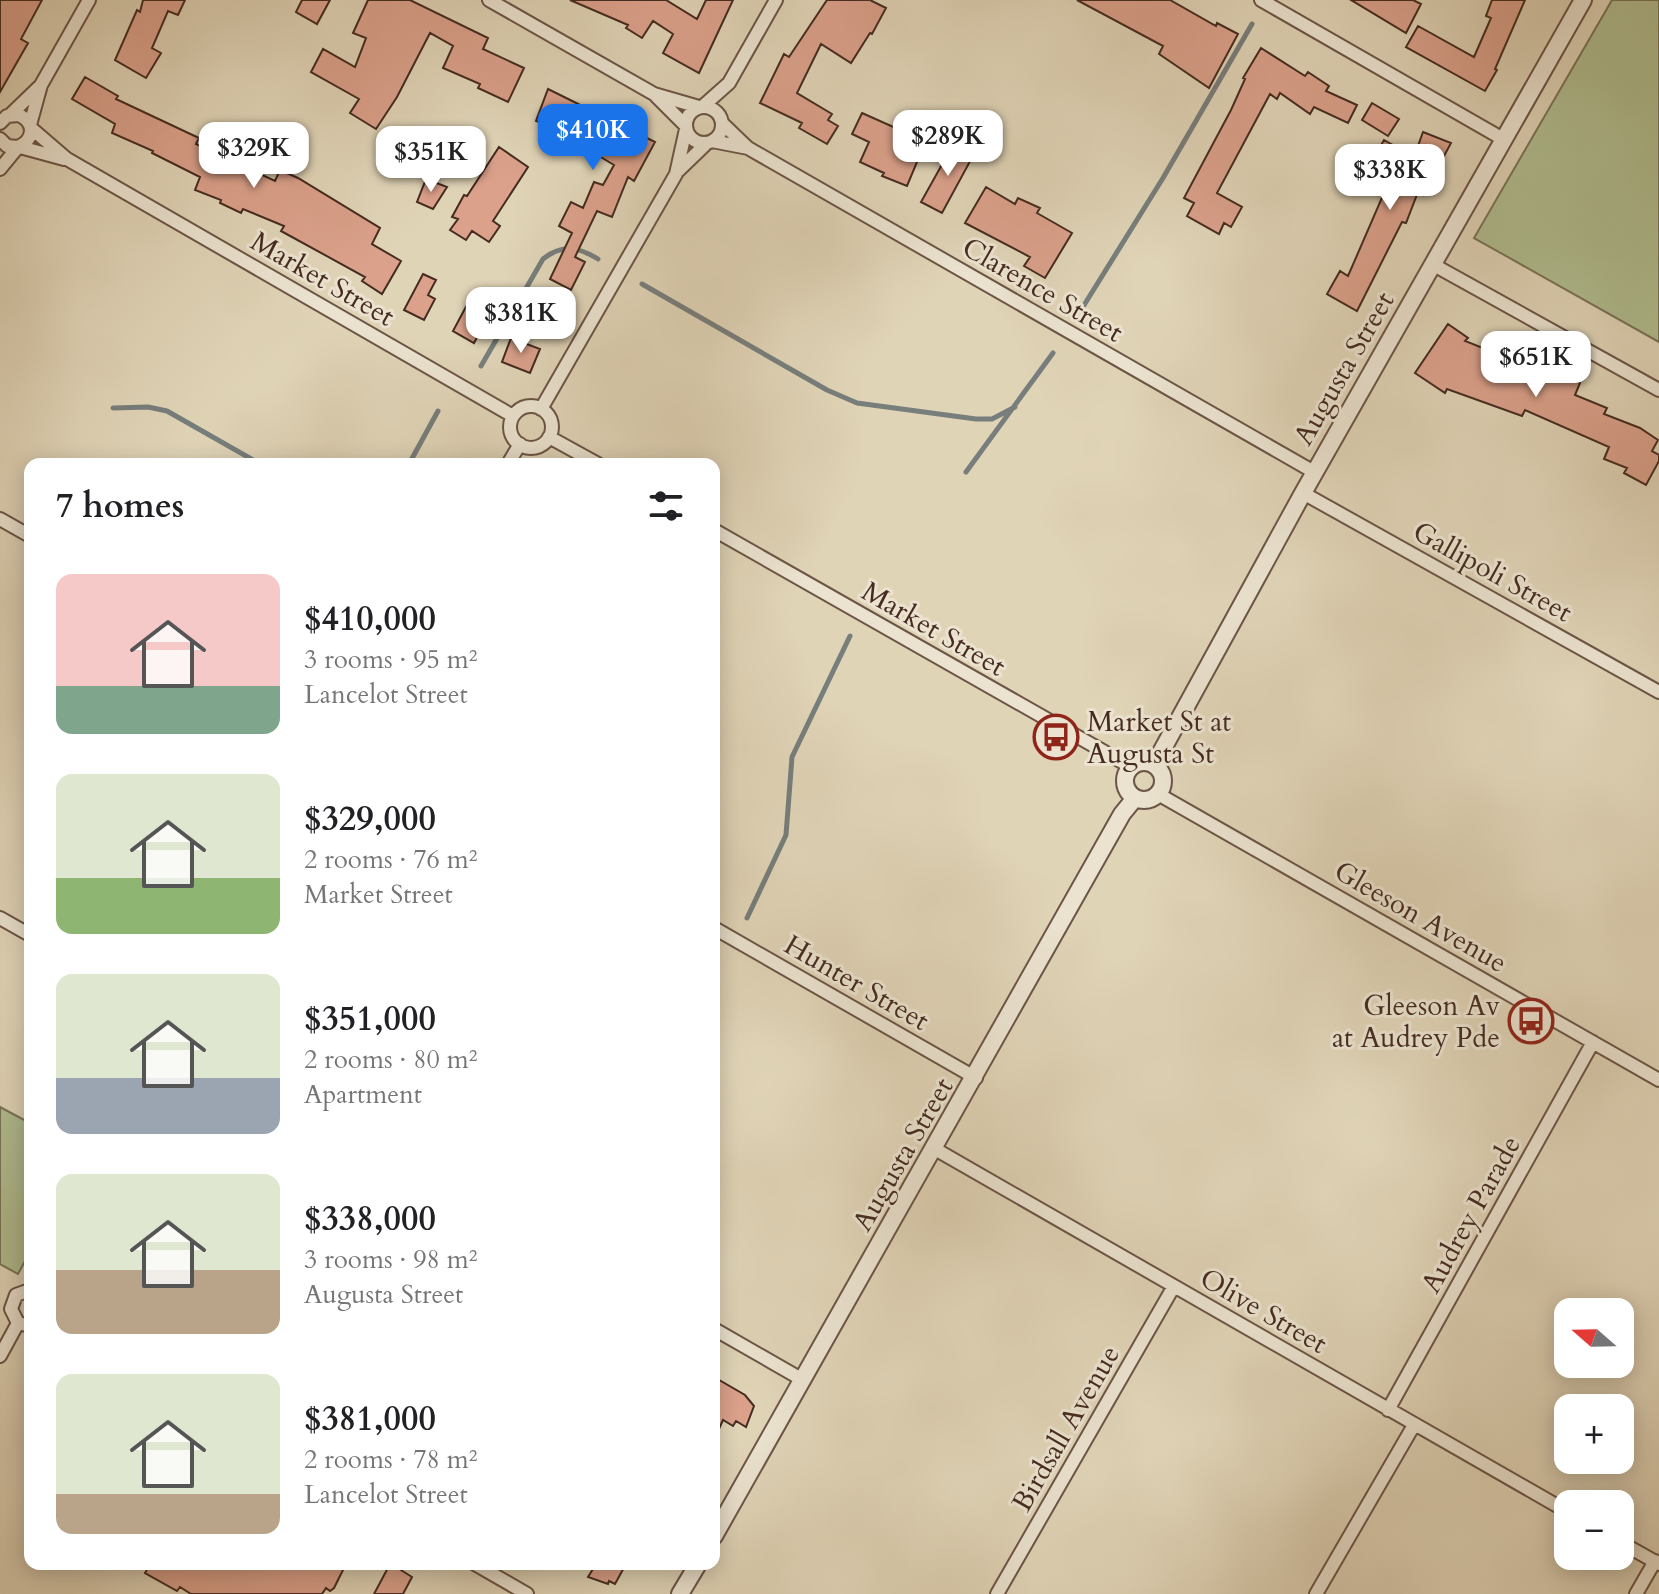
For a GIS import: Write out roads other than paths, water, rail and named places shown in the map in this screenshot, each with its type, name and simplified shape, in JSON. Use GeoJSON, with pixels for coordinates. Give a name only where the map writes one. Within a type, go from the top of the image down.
{"type":"FeatureCollection","features":[{"type":"Feature","properties":{"kind":"street"},"geometry":{"type":"LineString","coordinates":[[0,169],[29,139],[41,85],[89,0]]}},
{"type":"Feature","properties":{"kind":"street"},"geometry":{"type":"LineString","coordinates":[[489,0],[654,94],[714,110],[722,121]]}},
{"type":"Feature","properties":{"kind":"street"},"geometry":{"type":"LineString","coordinates":[[541,409],[676,174],[721,132],[729,83],[776,0]]}},
{"type":"Feature","properties":{"kind":"street"},"geometry":{"type":"LineString","coordinates":[[1261,0],[1503,139]]}},
{"type":"Feature","properties":{"kind":"street","name":"Augusta Street"},"geometry":{"type":"LineString","coordinates":[[1154,765],[1314,472],[1583,0]]}},
{"type":"Feature","properties":{"kind":"street"},"geometry":{"type":"LineString","coordinates":[[676,174],[689,115],[729,83]]}},
{"type":"Feature","properties":{"kind":"street"},"geometry":{"type":"LineString","coordinates":[[4,117],[41,85]]}},
{"type":"Feature","properties":{"kind":"street"},"geometry":{"type":"LineString","coordinates":[[654,94],[695,141],[710,142]]}},
{"type":"Feature","properties":{"kind":"street","name":"Market Street"},"geometry":{"type":"LineString","coordinates":[[4,117],[22,116],[67,159],[513,416]]}},
{"type":"Feature","properties":{"kind":"street","name":"Clarence Street"},"geometry":{"type":"LineString","coordinates":[[722,121],[748,148],[1314,472]]}},
{"type":"Feature","properties":{"kind":"street","name":"Market Street"},"geometry":{"type":"LineString","coordinates":[[0,139],[7,146],[67,159]]}},
{"type":"Feature","properties":{"kind":"street","name":"Clarence Street"},"geometry":{"type":"LineString","coordinates":[[710,142],[748,148]]}},
{"type":"Feature","properties":{"kind":"street"},"geometry":{"type":"LineString","coordinates":[[1432,264],[1659,390]]}},
{"type":"Feature","properties":{"kind":"street"},"geometry":{"type":"LineString","coordinates":[[526,407],[541,409],[550,420],[549,437],[537,446],[520,444],[511,431],[513,416],[526,407]]}},
{"type":"Feature","properties":{"kind":"street"},"geometry":{"type":"LineString","coordinates":[[549,437],[587,458]]}},
{"type":"Feature","properties":{"kind":"street"},"geometry":{"type":"LineString","coordinates":[[512,458],[520,444]]}},
{"type":"Feature","properties":{"kind":"street","name":"Gallipoli Street"},"geometry":{"type":"LineString","coordinates":[[1303,493],[1659,692]]}},
{"type":"Feature","properties":{"kind":"street"},"geometry":{"type":"LineString","coordinates":[[0,519],[24,533]]}},
{"type":"Feature","properties":{"kind":"street","name":"Market Street"},"geometry":{"type":"LineString","coordinates":[[720,533],[1131,767]]}},
{"type":"Feature","properties":{"kind":"street"},"geometry":{"type":"LineString","coordinates":[[1142,762],[1154,765],[1162,775],[1158,794],[1150,799],[1135,798],[1126,786],[1126,776],[1131,767],[1142,762]]}},
{"type":"Feature","properties":{"kind":"street","name":"Gleeson Avenue"},"geometry":{"type":"LineString","coordinates":[[1158,794],[1659,1080]]}},
{"type":"Feature","properties":{"kind":"street","name":"Augusta Street"},"geometry":{"type":"LineString","coordinates":[[720,1525],[976,1078],[1122,814],[1135,798]]}},
{"type":"Feature","properties":{"kind":"street"},"geometry":{"type":"LineString","coordinates":[[0,918],[24,932]]}},
{"type":"Feature","properties":{"kind":"street","name":"Hunter Street"},"geometry":{"type":"LineString","coordinates":[[720,931],[976,1078]]}},
{"type":"Feature","properties":{"kind":"street","name":"Audrey Parade"},"geometry":{"type":"LineString","coordinates":[[1388,1410],[1593,1042]]}},
{"type":"Feature","properties":{"kind":"street","name":"Olive Street"},"geometry":{"type":"LineString","coordinates":[[935,1149],[1554,1504]]}},
{"type":"Feature","properties":{"kind":"street","name":"Birdsall Avenue"},"geometry":{"type":"LineString","coordinates":[[997,1594],[1174,1286]]}},
{"type":"Feature","properties":{"kind":"street"},"geometry":{"type":"LineString","coordinates":[[0,1356],[24,1324],[12,1314],[14,1299],[24,1291]]}},
{"type":"Feature","properties":{"kind":"street"},"geometry":{"type":"LineString","coordinates":[[0,1292],[14,1299]]}},
{"type":"Feature","properties":{"kind":"street"},"geometry":{"type":"LineString","coordinates":[[720,1332],[803,1380]]}},
{"type":"Feature","properties":{"kind":"street"},"geometry":{"type":"LineString","coordinates":[[1316,1594],[1414,1425]]}},
{"type":"Feature","properties":{"kind":"street"},"geometry":{"type":"LineString","coordinates":[[1634,1550],[1657,1562],[1636,1594]]}},
{"type":"Feature","properties":{"kind":"street"},"geometry":{"type":"LineString","coordinates":[[485,1570],[527,1594]]}},
{"type":"Feature","properties":{"kind":"street"},"geometry":{"type":"LineString","coordinates":[[680,1594],[694,1570]]}},
{"type":"Feature","properties":{"kind":"waterway"},"geometry":{"type":"LineString","coordinates":[[1081,310],[1163,178],[1252,24]]}},
{"type":"Feature","properties":{"kind":"waterway"},"geometry":{"type":"LineString","coordinates":[[481,366],[543,259],[564,249],[584,252],[598,259]]}},
{"type":"Feature","properties":{"kind":"waterway"},"geometry":{"type":"LineString","coordinates":[[642,284],[827,390],[857,403],[976,419],[992,419],[1015,407]]}},
{"type":"Feature","properties":{"kind":"waterway"},"geometry":{"type":"LineString","coordinates":[[966,472],[1053,353]]}},
{"type":"Feature","properties":{"kind":"waterway"},"geometry":{"type":"LineString","coordinates":[[113,408],[148,407],[167,411],[249,458]]}},
{"type":"Feature","properties":{"kind":"waterway"},"geometry":{"type":"LineString","coordinates":[[412,458],[438,411]]}},
{"type":"Feature","properties":{"kind":"waterway"},"geometry":{"type":"LineString","coordinates":[[747,918],[786,835],[792,757],[850,636]]}},
{"type":"Feature","properties":{"kind":"place","name":"Market St at Augusta St"},"geometry":{"type":"Point","coordinates":[1056,737]}},
{"type":"Feature","properties":{"kind":"place","name":"Gleeson Av at Audrey Pde"},"geometry":{"type":"Point","coordinates":[1531,1021]}}]}
